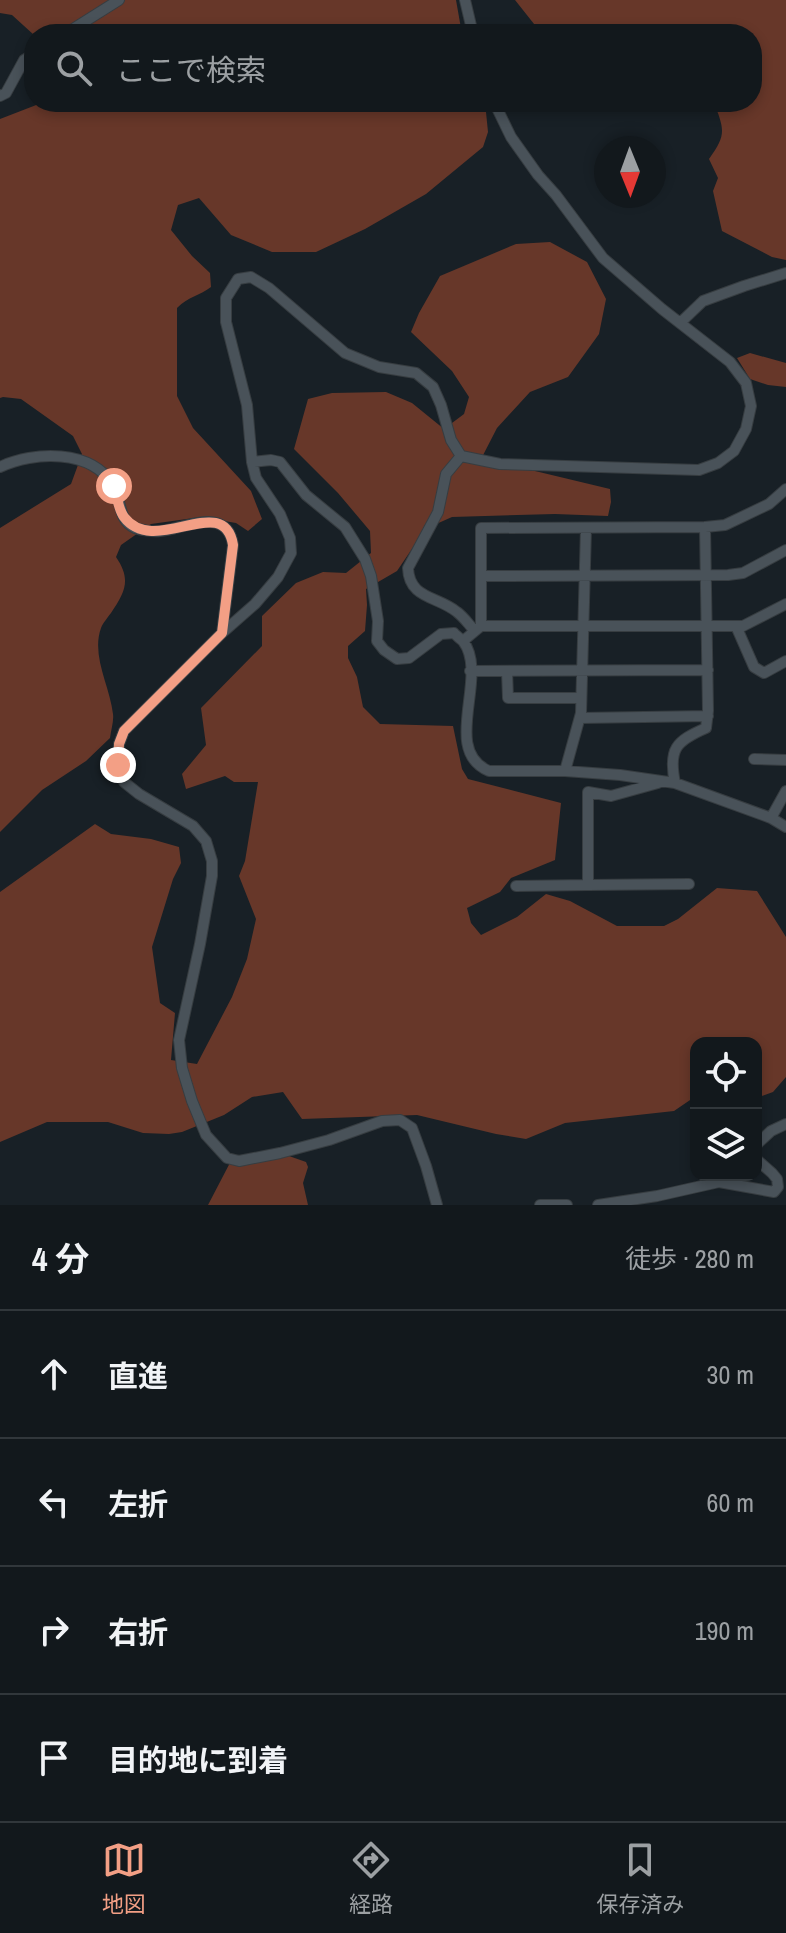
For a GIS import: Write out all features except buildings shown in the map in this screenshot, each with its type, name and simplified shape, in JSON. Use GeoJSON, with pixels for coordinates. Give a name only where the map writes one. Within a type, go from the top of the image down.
{"type":"FeatureCollection","features":[{"type":"Feature","properties":{"kind":"street"},"geometry":{"type":"LineString","coordinates":[[81,24],[119,0]]}},
{"type":"Feature","properties":{"kind":"street"},"geometry":{"type":"LineString","coordinates":[[465,0],[471,24]]}},
{"type":"Feature","properties":{"kind":"street"},"geometry":{"type":"LineString","coordinates":[[0,96],[6,93],[24,60]]}},
{"type":"Feature","properties":{"kind":"street"},"geometry":{"type":"LineString","coordinates":[[437,1205],[412,1128],[400,1120],[382,1121],[317,1143],[239,1161],[227,1158],[206,1135],[182,1068],[179,1040],[200,944],[212,861],[206,841],[193,826],[124,782],[118,765],[119,744],[124,731],[255,604],[278,577],[291,553],[290,538],[280,514],[256,478],[252,462],[247,405],[226,322],[226,298],[238,279],[251,277],[269,288],[345,353],[379,367],[416,373],[433,387],[451,440],[461,456],[500,464],[699,470],[718,463],[734,451],[746,429],[751,406],[746,383],[730,362],[603,258],[538,175],[511,137],[499,112]]}},
{"type":"Feature","properties":{"kind":"street"},"geometry":{"type":"LineString","coordinates":[[680,323],[703,301],[786,273]]}},
{"type":"Feature","properties":{"kind":"street"},"geometry":{"type":"LineString","coordinates":[[461,456],[446,474],[438,512],[408,568],[408,577],[416,590],[457,611],[478,629]]}},
{"type":"Feature","properties":{"kind":"street"},"geometry":{"type":"LineString","coordinates":[[0,467],[15,460],[76,458],[100,472],[114,486],[121,514],[134,527],[158,532],[206,522],[220,523],[226,527],[233,545],[222,633]]}},
{"type":"Feature","properties":{"kind":"street"},"geometry":{"type":"LineString","coordinates":[[252,462],[280,462],[306,495],[345,527],[365,559],[371,576],[378,621],[377,641],[384,650],[397,659],[409,658],[441,634],[454,633],[463,641],[470,655],[467,744],[480,768],[489,771],[620,775],[669,782],[771,818],[786,827]]}},
{"type":"Feature","properties":{"kind":"street"},"geometry":{"type":"LineString","coordinates":[[478,629],[481,528],[725,525],[769,504],[786,489]]}},
{"type":"Feature","properties":{"kind":"street"},"geometry":{"type":"LineString","coordinates":[[669,782],[675,749],[688,736],[706,728],[708,716],[705,527]]}},
{"type":"Feature","properties":{"kind":"street"},"geometry":{"type":"LineString","coordinates":[[565,771],[580,718],[586,528]]}},
{"type":"Feature","properties":{"kind":"street"},"geometry":{"type":"LineString","coordinates":[[481,576],[706,576],[743,573],[786,550]]}},
{"type":"Feature","properties":{"kind":"street"},"geometry":{"type":"LineString","coordinates":[[463,641],[478,629],[743,626],[786,604]]}},
{"type":"Feature","properties":{"kind":"street"},"geometry":{"type":"LineString","coordinates":[[736,626],[754,667],[764,673],[786,661]]}},
{"type":"Feature","properties":{"kind":"street"},"geometry":{"type":"LineString","coordinates":[[470,671],[708,670]]}},
{"type":"Feature","properties":{"kind":"street"},"geometry":{"type":"LineString","coordinates":[[507,671],[508,698],[581,698]]}},
{"type":"Feature","properties":{"kind":"street"},"geometry":{"type":"LineString","coordinates":[[580,718],[708,716]]}},
{"type":"Feature","properties":{"kind":"street"},"geometry":{"type":"LineString","coordinates":[[754,759],[786,760]]}},
{"type":"Feature","properties":{"kind":"street"},"geometry":{"type":"LineString","coordinates":[[588,885],[588,792],[611,796],[669,782]]}},
{"type":"Feature","properties":{"kind":"street"},"geometry":{"type":"LineString","coordinates":[[771,818],[786,791]]}},
{"type":"Feature","properties":{"kind":"street"},"geometry":{"type":"LineString","coordinates":[[516,886],[689,884]]}},
{"type":"Feature","properties":{"kind":"street"},"geometry":{"type":"LineString","coordinates":[[762,1139],[786,1124]]}},
{"type":"Feature","properties":{"kind":"street"},"geometry":{"type":"LineString","coordinates":[[598,1205],[719,1182],[774,1192],[778,1187],[777,1179],[762,1165]]}},
{"type":"Feature","properties":{"kind":"street"},"geometry":{"type":"LineString","coordinates":[[540,1205],[567,1205]]}},
{"type":"Feature","properties":{"kind":"shaded area"},"geometry":{"type":"Polygon","coordinates":[[[0,0],[456,0],[460,24],[24,26],[12,15],[0,13],[0,0]]]}},
{"type":"Feature","properties":{"kind":"shaded area"},"geometry":{"type":"Polygon","coordinates":[[[515,0],[786,0],[786,260],[772,257],[722,231],[713,191],[718,178],[709,159],[722,132],[718,112],[762,112],[762,24],[534,24],[515,0]]]}},
{"type":"Feature","properties":{"kind":"shaded area"},"geometry":{"type":"Polygon","coordinates":[[[24,110],[486,112],[488,132],[483,147],[426,194],[365,229],[316,252],[272,252],[231,235],[199,198],[178,205],[171,230],[210,273],[211,287],[177,308],[177,396],[193,428],[251,491],[262,519],[248,531],[236,523],[201,517],[151,524],[121,545],[116,557],[124,572],[125,585],[102,626],[98,649],[113,714],[110,738],[86,761],[42,790],[0,832],[0,528],[71,484],[82,454],[73,436],[21,399],[0,398],[0,119],[24,110]]]}},
{"type":"Feature","properties":{"kind":"shaded area"},"geometry":{"type":"Polygon","coordinates":[[[550,242],[587,262],[606,299],[599,334],[568,377],[530,392],[497,428],[479,463],[535,471],[610,489],[608,516],[452,517],[422,534],[397,571],[366,589],[365,631],[348,646],[348,658],[357,677],[363,707],[380,724],[453,726],[462,769],[468,779],[561,803],[555,860],[511,878],[500,892],[467,908],[471,923],[481,935],[517,917],[546,894],[570,901],[617,926],[664,926],[678,919],[717,888],[757,891],[786,937],[786,1077],[773,1092],[762,1096],[762,1037],[690,1037],[690,1100],[674,1111],[565,1123],[526,1139],[417,1115],[302,1119],[283,1092],[252,1097],[224,1115],[182,1132],[143,1133],[108,1122],[47,1122],[0,1142],[0,892],[95,824],[111,834],[151,839],[179,847],[181,863],[152,947],[160,1003],[175,1013],[171,1060],[197,1064],[232,997],[247,959],[256,919],[239,876],[245,861],[258,782],[234,782],[225,776],[186,789],[182,774],[206,745],[201,708],[262,646],[262,616],[296,583],[323,572],[346,573],[371,553],[370,531],[294,449],[308,399],[332,393],[386,392],[412,403],[444,429],[464,414],[469,397],[452,371],[411,332],[440,276],[516,244],[550,242]]]}},
{"type":"Feature","properties":{"kind":"shaded area"},"geometry":{"type":"Polygon","coordinates":[[[750,353],[786,363],[786,387],[750,379],[737,358],[750,353]]]}},
{"type":"Feature","properties":{"kind":"shaded area"},"geometry":{"type":"Polygon","coordinates":[[[289,1156],[306,1162],[308,1167],[303,1183],[308,1205],[208,1205],[233,1157],[289,1156]]]}},
{"type":"Feature","properties":{"kind":"route"},"geometry":{"type":"LineString","coordinates":[[114,486],[121,514],[134,527],[158,532],[206,522],[220,523],[226,527],[233,545],[222,633],[124,731],[119,744],[118,765]]}}]}
